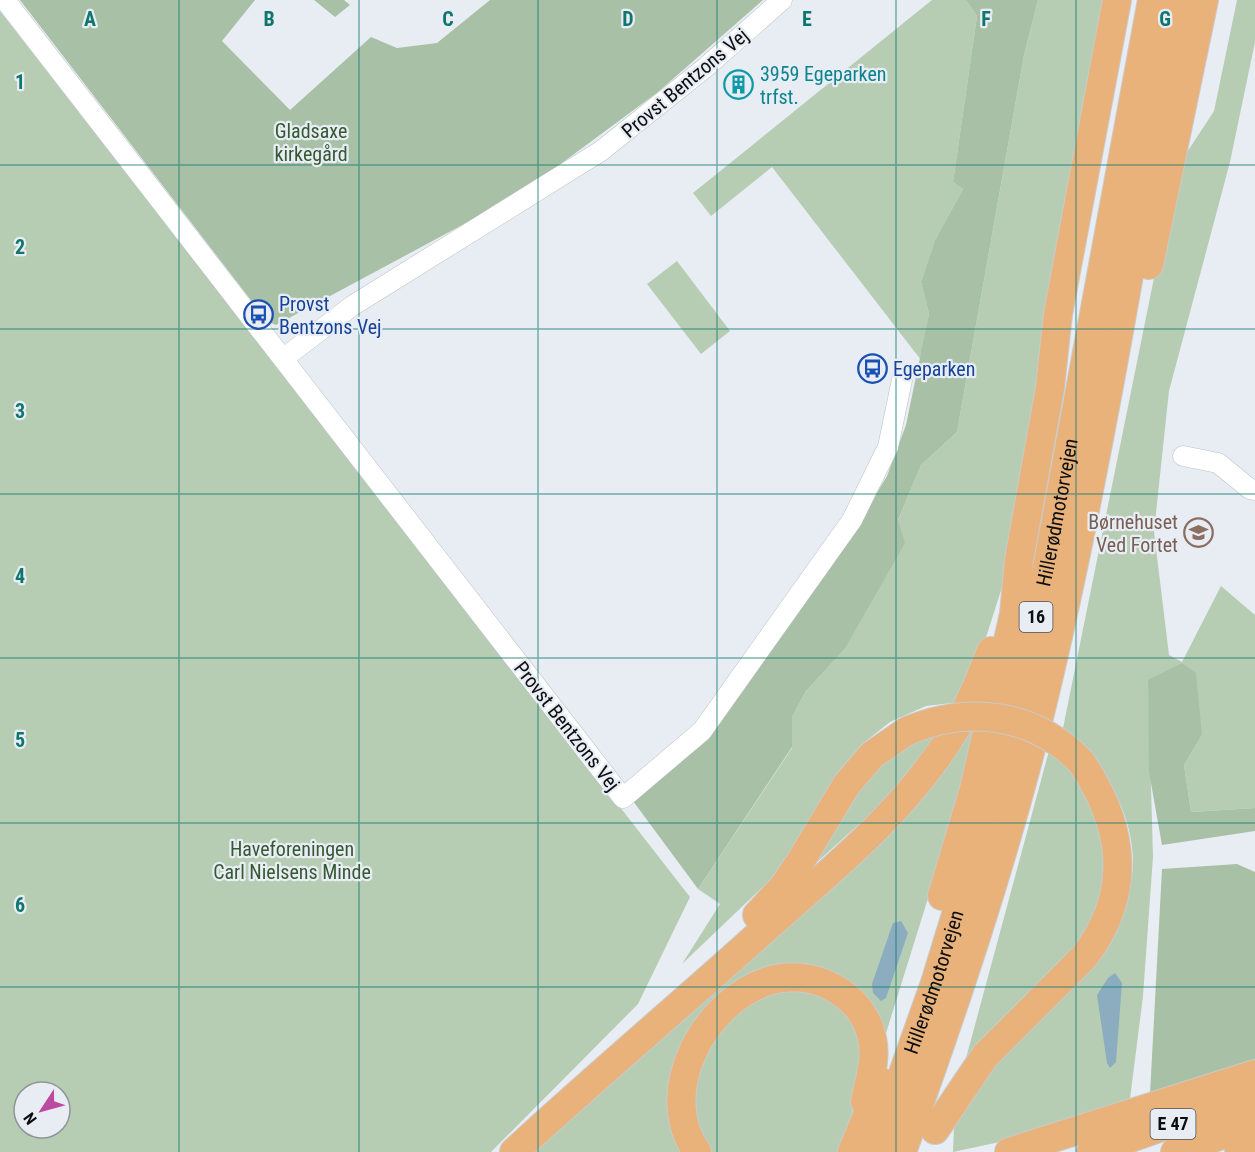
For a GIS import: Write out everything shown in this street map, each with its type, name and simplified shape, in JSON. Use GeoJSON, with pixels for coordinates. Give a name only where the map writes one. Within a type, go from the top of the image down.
{"type":"FeatureCollection","features":[{"type":"Feature","properties":{"kind":"highway"},"geometry":{"type":"LineString","coordinates":[[1050,388],[1058,314],[1117,0]]}},
{"type":"Feature","properties":{"kind":"highway","name":"Hillerødmotorvejen"},"geometry":{"type":"LineString","coordinates":[[861,1148],[935,983],[978,846],[1019,694],[1048,563],[1152,0]]}},
{"type":"Feature","properties":{"kind":"highway","name":"Hillerødmotorvejen"},"geometry":{"type":"LineString","coordinates":[[902,1152],[960,987],[1001,856],[1043,700],[1071,578],[1178,0]]}},
{"type":"Feature","properties":{"kind":"highway"},"geometry":{"type":"LineString","coordinates":[[1071,578],[1098,510],[1204,0]]}},
{"type":"Feature","properties":{"kind":"highway"},"geometry":{"type":"LineString","coordinates":[[861,1148],[919,970],[974,789],[1014,614],[1019,560],[1050,388],[1108,147],[1139,68]]}},
{"type":"Feature","properties":{"kind":"highway"},"geometry":{"type":"LineString","coordinates":[[611,1062],[708,980],[848,855],[895,809],[926,773],[953,733],[974,693],[993,644],[1019,560]]}},
{"type":"Feature","properties":{"kind":"highway"},"geometry":{"type":"LineString","coordinates":[[514,1152],[611,1062],[766,907],[800,862],[847,783],[872,755],[907,731],[938,719],[959,716],[1006,718],[1054,739],[1081,762],[1100,790],[1110,814],[1117,844],[1116,890],[1108,917],[1098,939],[1084,957],[985,1056],[931,1141]]}},
{"type":"Feature","properties":{"kind":"highway"},"geometry":{"type":"LineString","coordinates":[[931,1141],[975,994],[1001,856]]}},
{"type":"Feature","properties":{"kind":"highway"},"geometry":{"type":"LineString","coordinates":[[697,1152],[681,1112],[684,1072],[694,1049],[718,1017],[735,1000],[751,989],[780,978],[804,978],[828,983],[842,992],[865,1020],[872,1038],[873,1054],[861,1148]]}},
{"type":"Feature","properties":{"kind":"highway"},"geometry":{"type":"LineString","coordinates":[[1009,1152],[1255,1074]]}},
{"type":"Feature","properties":{"kind":"highway","name":"E 47"},"geometry":{"type":"LineString","coordinates":[[1091,1152],[1255,1094]]}},
{"type":"Feature","properties":{"kind":"highway","name":"E 47"},"geometry":{"type":"LineString","coordinates":[[1175,1152],[1255,1123]]}},
{"type":"Feature","properties":{"kind":"highway"},"geometry":{"type":"LineString","coordinates":[[1239,1152],[1255,1147]]}},
{"type":"Feature","properties":{"kind":"street","name":"Provst Bentzons Vej"},"geometry":{"type":"LineString","coordinates":[[5,0],[623,798],[702,731],[852,520],[888,447],[903,375]]}},
{"type":"Feature","properties":{"kind":"street","name":"Provst Bentzons Vej"},"geometry":{"type":"LineString","coordinates":[[284,358],[352,306],[602,151],[706,67],[782,0]]}},
{"type":"Feature","properties":{"kind":"street"},"geometry":{"type":"LineString","coordinates":[[1183,456],[1218,463],[1250,489],[1255,490]]}},
{"type":"Feature","properties":{"kind":"green space","name":"Gladsaxe kirkegård"},"geometry":{"type":"Polygon","coordinates":[[[20,0],[255,0],[222,41],[290,110],[371,37],[397,48],[437,43],[490,0],[763,0],[658,92],[520,194],[276,325],[267,321],[20,0]]]}},
{"type":"Feature","properties":{"kind":"green space"},"geometry":{"type":"Polygon","coordinates":[[[314,0],[344,0],[350,5],[335,17],[314,0]]]}},
{"type":"Feature","properties":{"kind":"green space"},"geometry":{"type":"Polygon","coordinates":[[[932,0],[966,0],[977,16],[953,182],[963,189],[935,240],[921,282],[929,314],[921,360],[772,167],[711,216],[693,193],[932,0]]]}},
{"type":"Feature","properties":{"kind":"green space"},"geometry":{"type":"Polygon","coordinates":[[[966,0],[1038,0],[1024,55],[957,432],[921,465],[898,520],[905,543],[844,650],[806,691],[792,717],[792,747],[698,889],[633,801],[850,538],[887,476],[906,425],[929,314],[921,282],[935,240],[963,189],[953,182],[977,16],[966,0]]]}},
{"type":"Feature","properties":{"kind":"green space"},"geometry":{"type":"Polygon","coordinates":[[[1038,0],[1106,0],[1004,581],[981,653],[960,702],[926,706],[890,722],[861,745],[836,774],[793,850],[768,882],[682,964],[720,904],[698,889],[792,748],[792,717],[806,691],[844,650],[921,465],[957,432],[1024,55],[1038,0]]]}},
{"type":"Feature","properties":{"kind":"green space"},"geometry":{"type":"Polygon","coordinates":[[[1237,0],[1255,0],[1255,42],[1230,162],[1169,391],[1154,532],[1169,655],[1182,662],[1221,586],[1255,615],[1255,808],[1191,812],[1184,765],[1202,735],[1148,680],[1153,857],[1143,996],[1130,1099],[1036,1134],[953,1152],[954,1126],[984,1072],[1127,899],[1133,863],[1128,824],[1113,788],[1090,756],[1063,728],[1176,169],[1214,111],[1237,0]]]}},
{"type":"Feature","properties":{"kind":"green space","name":"Haveforeningen Carl Nielsens Minde"},"geometry":{"type":"Polygon","coordinates":[[[0,11],[690,897],[638,1004],[491,1152],[0,1152],[0,11]]]}},
{"type":"Feature","properties":{"kind":"green space"},"geometry":{"type":"Polygon","coordinates":[[[677,261],[730,331],[701,354],[647,284],[677,261]]]}},
{"type":"Feature","properties":{"kind":"green space"},"geometry":{"type":"Polygon","coordinates":[[[1182,663],[1196,673],[1202,735],[1184,765],[1191,812],[1255,808],[1255,831],[1162,845],[1149,772],[1148,680],[1182,663]]]}},
{"type":"Feature","properties":{"kind":"green space"},"geometry":{"type":"Polygon","coordinates":[[[968,722],[983,722],[882,1046],[808,968],[682,1047],[667,1094],[676,1139],[685,1152],[525,1152],[968,722]]]}},
{"type":"Feature","properties":{"kind":"green space"},"geometry":{"type":"Polygon","coordinates":[[[946,723],[919,770],[796,881],[872,758],[946,723]]]}},
{"type":"Feature","properties":{"kind":"green space"},"geometry":{"type":"Polygon","coordinates":[[[1050,747],[1106,814],[1110,907],[962,1073],[1050,747]]]}},
{"type":"Feature","properties":{"kind":"green space"},"geometry":{"type":"Polygon","coordinates":[[[1237,864],[1255,872],[1255,1059],[1150,1094],[1162,869],[1237,864]]]}},
{"type":"Feature","properties":{"kind":"green space"},"geometry":{"type":"Polygon","coordinates":[[[785,981],[846,1008],[863,1038],[865,1074],[839,1152],[710,1152],[696,1130],[690,1096],[697,1058],[723,1019],[785,981]]]}},
{"type":"Feature","properties":{"kind":"water"},"geometry":{"type":"Polygon","coordinates":[[[901,921],[908,933],[886,998],[881,1001],[873,993],[872,984],[893,923],[901,921]]]}},
{"type":"Feature","properties":{"kind":"water"},"geometry":{"type":"Polygon","coordinates":[[[1115,973],[1122,983],[1116,1062],[1110,1068],[1107,1063],[1097,995],[1108,978],[1115,973]]]}},
{"type":"Feature","properties":{"kind":"place","name":"3959 Egeparken trfst."},"geometry":{"type":"Point","coordinates":[739,85]}},
{"type":"Feature","properties":{"kind":"place","name":"Provst Bentzons Vej"},"geometry":{"type":"Point","coordinates":[258,315]}},
{"type":"Feature","properties":{"kind":"place","name":"Egeparken"},"geometry":{"type":"Point","coordinates":[872,369]}},
{"type":"Feature","properties":{"kind":"place","name":"Børnehuset Ved Fortet"},"geometry":{"type":"Point","coordinates":[1199,533]}}]}
